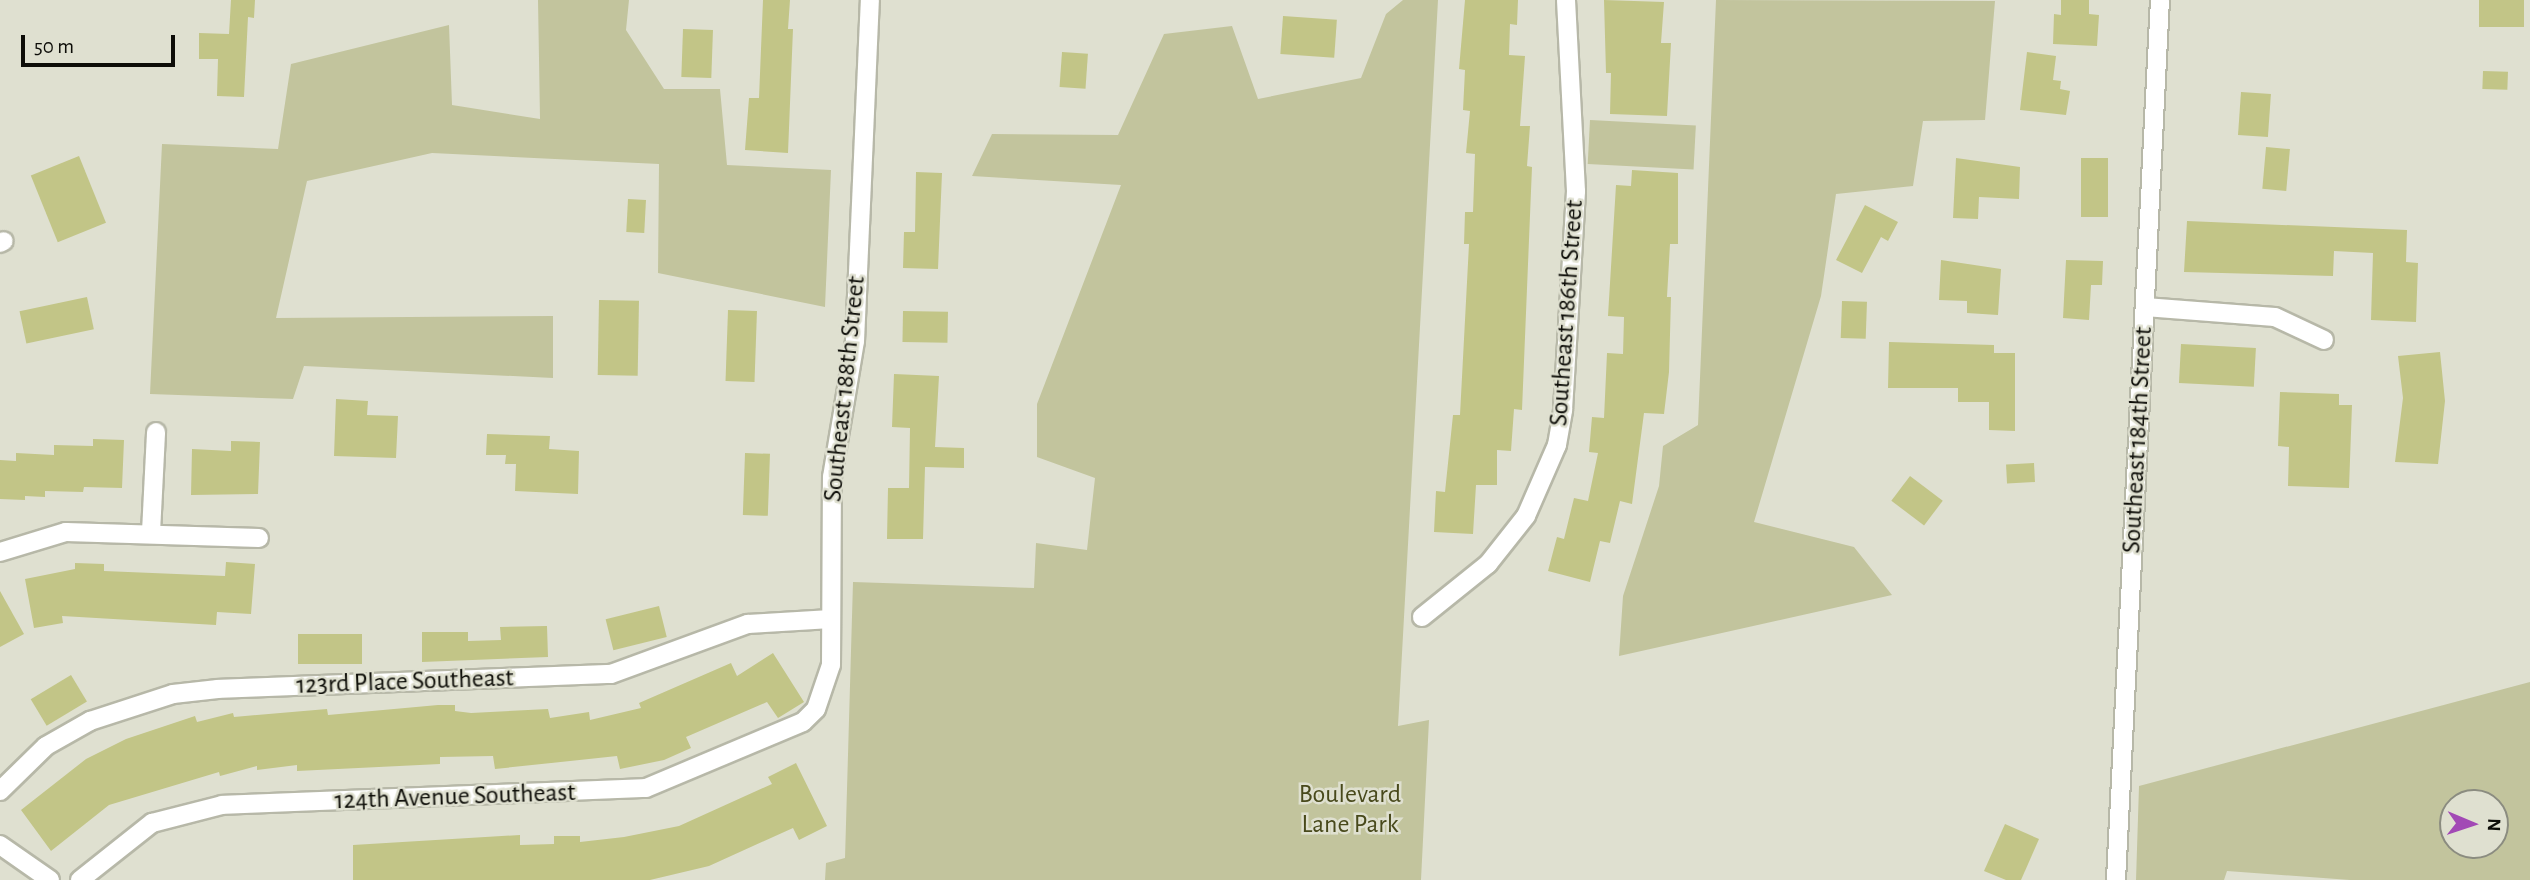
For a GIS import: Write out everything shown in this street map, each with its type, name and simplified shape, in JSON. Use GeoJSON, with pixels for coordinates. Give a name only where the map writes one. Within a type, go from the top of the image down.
{"type":"FeatureCollection","features":[{"type":"Feature","properties":{"kind":"street","name":"Southeast 188th Street"},"geometry":{"type":"LineString","coordinates":[[824,692],[831,665],[832,477],[855,341],[870,0]]}},
{"type":"Feature","properties":{"kind":"street","name":"Southeast 186th Street"},"geometry":{"type":"LineString","coordinates":[[1422,617],[1488,564],[1526,516],[1557,445],[1563,410],[1576,191],[1566,0]]}},
{"type":"Feature","properties":{"kind":"street","name":"Southeast 184th Street"},"geometry":{"type":"LineString","coordinates":[[2116,880],[2160,0]]}},
{"type":"Feature","properties":{"kind":"street"},"geometry":{"type":"LineString","coordinates":[[2145,307],[2275,317],[2324,340]]}},
{"type":"Feature","properties":{"kind":"street"},"geometry":{"type":"LineString","coordinates":[[151,532],[156,432]]}},
{"type":"Feature","properties":{"kind":"street"},"geometry":{"type":"LineString","coordinates":[[0,552],[66,532],[151,532],[259,538]]}},
{"type":"Feature","properties":{"kind":"street","name":"123rd Place Southeast"},"geometry":{"type":"LineString","coordinates":[[0,791],[46,746],[90,720],[173,694],[218,688],[611,674],[748,624],[831,620]]}},
{"type":"Feature","properties":{"kind":"street","name":"124th Avenue Southeast"},"geometry":{"type":"LineString","coordinates":[[80,880],[152,823],[222,805],[646,788],[803,722],[824,692]]}},
{"type":"Feature","properties":{"kind":"street"},"geometry":{"type":"LineString","coordinates":[[0,845],[50,880]]}},
{"type":"Feature","properties":{"kind":"green space"},"geometry":{"type":"Polygon","coordinates":[[[538,0],[629,0],[626,30],[664,89],[720,89],[727,165],[831,170],[825,307],[658,273],[659,164],[432,153],[307,181],[276,318],[553,316],[553,378],[304,366],[293,399],[150,394],[162,144],[278,149],[291,64],[449,25],[452,105],[540,119],[538,0]]]}},
{"type":"Feature","properties":{"kind":"green space","name":"Boulevard Lane Park"},"geometry":{"type":"Polygon","coordinates":[[[1403,0],[1438,0],[1398,726],[1429,720],[1421,880],[825,880],[826,863],[845,858],[853,582],[1034,588],[1036,543],[1087,550],[1095,478],[1037,457],[1037,404],[1121,185],[972,176],[992,134],[1118,135],[1164,34],[1232,26],[1258,99],[1361,78],[1386,14],[1403,0]]]}},
{"type":"Feature","properties":{"kind":"green space"},"geometry":{"type":"Polygon","coordinates":[[[1716,0],[1995,1],[1985,120],[1923,121],[1913,186],[1836,194],[1821,296],[1754,522],[1854,547],[1892,595],[1619,656],[1623,596],[1659,486],[1663,446],[1698,425],[1716,0]]]}},
{"type":"Feature","properties":{"kind":"green space"},"geometry":{"type":"Polygon","coordinates":[[[1590,120],[1696,126],[1694,169],[1588,164],[1590,120]]]}},
{"type":"Feature","properties":{"kind":"green space"},"geometry":{"type":"Polygon","coordinates":[[[2530,682],[2530,880],[2350,880],[2227,871],[2224,880],[2136,880],[2139,786],[2530,682]]]}},
{"type":"Feature","properties":{"kind":"building"},"geometry":{"type":"Polygon","coordinates":[[[231,0],[255,0],[254,18],[248,17],[244,97],[217,96],[218,59],[199,59],[199,33],[229,34],[231,0]]]}},
{"type":"Feature","properties":{"kind":"building"},"geometry":{"type":"Polygon","coordinates":[[[763,0],[790,0],[788,29],[793,29],[788,153],[745,150],[749,98],[759,98],[763,0]]]}},
{"type":"Feature","properties":{"kind":"building"},"geometry":{"type":"Polygon","coordinates":[[[1465,0],[1518,0],[1517,25],[1510,24],[1509,55],[1525,56],[1520,126],[1530,126],[1527,166],[1532,167],[1522,410],[1514,409],[1511,451],[1497,450],[1497,485],[1476,485],[1473,534],[1434,532],[1436,491],[1445,492],[1453,415],[1460,415],[1469,244],[1464,244],[1465,212],[1473,212],[1475,154],[1466,153],[1470,111],[1463,110],[1465,70],[1459,69],[1465,0]]]}},
{"type":"Feature","properties":{"kind":"building"},"geometry":{"type":"Polygon","coordinates":[[[1604,0],[1664,2],[1661,43],[1671,43],[1667,116],[1610,114],[1611,73],[1606,73],[1604,0]]]}},
{"type":"Feature","properties":{"kind":"building"},"geometry":{"type":"Polygon","coordinates":[[[2061,0],[2089,0],[2089,14],[2099,15],[2097,46],[2053,44],[2054,14],[2061,15],[2061,0]]]}},
{"type":"Feature","properties":{"kind":"building"},"geometry":{"type":"Polygon","coordinates":[[[2479,0],[2524,0],[2524,27],[2479,27],[2479,0]]]}},
{"type":"Feature","properties":{"kind":"building"},"geometry":{"type":"Polygon","coordinates":[[[1283,16],[1337,20],[1334,58],[1280,54],[1283,16]]]}},
{"type":"Feature","properties":{"kind":"building"},"geometry":{"type":"Polygon","coordinates":[[[683,29],[713,30],[711,78],[681,77],[683,29]]]}},
{"type":"Feature","properties":{"kind":"building"},"geometry":{"type":"Polygon","coordinates":[[[1062,52],[1088,54],[1085,89],[1060,87],[1062,52]]]}},
{"type":"Feature","properties":{"kind":"building"},"geometry":{"type":"Polygon","coordinates":[[[2027,52],[2056,56],[2053,80],[2061,81],[2060,89],[2070,91],[2066,115],[2020,110],[2027,52]]]}},
{"type":"Feature","properties":{"kind":"building"},"geometry":{"type":"Polygon","coordinates":[[[2483,71],[2508,72],[2507,90],[2482,89],[2483,71]]]}},
{"type":"Feature","properties":{"kind":"building"},"geometry":{"type":"Polygon","coordinates":[[[2241,92],[2271,94],[2268,137],[2238,135],[2241,92]]]}},
{"type":"Feature","properties":{"kind":"building"},"geometry":{"type":"Polygon","coordinates":[[[2266,147],[2290,149],[2286,191],[2262,189],[2266,147]]]}},
{"type":"Feature","properties":{"kind":"building"},"geometry":{"type":"Polygon","coordinates":[[[79,156],[106,223],[58,242],[31,175],[79,156]]]}},
{"type":"Feature","properties":{"kind":"building"},"geometry":{"type":"Polygon","coordinates":[[[1956,158],[2020,167],[2019,199],[1979,197],[1978,219],[1953,218],[1956,158]]]}},
{"type":"Feature","properties":{"kind":"building"},"geometry":{"type":"Polygon","coordinates":[[[2081,158],[2108,158],[2108,217],[2081,217],[2081,158]]]}},
{"type":"Feature","properties":{"kind":"building"},"geometry":{"type":"Polygon","coordinates":[[[1632,170],[1678,173],[1678,244],[1670,244],[1667,297],[1671,297],[1669,372],[1664,414],[1644,413],[1632,504],[1620,501],[1610,543],[1600,541],[1590,582],[1548,571],[1557,537],[1564,539],[1574,498],[1588,501],[1598,453],[1589,452],[1592,417],[1604,418],[1607,353],[1623,354],[1624,317],[1608,316],[1616,185],[1631,186],[1632,170]]]}},
{"type":"Feature","properties":{"kind":"building"},"geometry":{"type":"Polygon","coordinates":[[[916,172],[942,173],[938,269],[903,268],[904,232],[915,232],[916,172]]]}},
{"type":"Feature","properties":{"kind":"building"},"geometry":{"type":"Polygon","coordinates":[[[628,199],[646,200],[644,233],[626,232],[628,199]]]}},
{"type":"Feature","properties":{"kind":"building"},"geometry":{"type":"Polygon","coordinates":[[[1865,205],[1898,222],[1888,241],[1881,237],[1862,273],[1836,260],[1865,205]]]}},
{"type":"Feature","properties":{"kind":"building"},"geometry":{"type":"Polygon","coordinates":[[[2187,221],[2407,230],[2406,262],[2418,263],[2416,322],[2371,320],[2373,253],[2334,251],[2333,276],[2184,272],[2187,221]]]}},
{"type":"Feature","properties":{"kind":"building"},"geometry":{"type":"Polygon","coordinates":[[[1941,260],[2001,269],[1998,315],[1967,313],[1967,301],[1939,300],[1941,260]]]}},
{"type":"Feature","properties":{"kind":"building"},"geometry":{"type":"Polygon","coordinates":[[[2066,260],[2103,261],[2102,285],[2091,285],[2089,320],[2063,318],[2066,260]]]}},
{"type":"Feature","properties":{"kind":"building"},"geometry":{"type":"Polygon","coordinates":[[[87,297],[94,329],[26,344],[20,311],[87,297]]]}},
{"type":"Feature","properties":{"kind":"building"},"geometry":{"type":"Polygon","coordinates":[[[599,300],[639,301],[638,376],[598,375],[599,300]]]}},
{"type":"Feature","properties":{"kind":"building"},"geometry":{"type":"Polygon","coordinates":[[[1842,301],[1867,302],[1866,339],[1841,338],[1842,301]]]}},
{"type":"Feature","properties":{"kind":"building"},"geometry":{"type":"Polygon","coordinates":[[[728,310],[757,311],[755,382],[726,381],[728,310]]]}},
{"type":"Feature","properties":{"kind":"building"},"geometry":{"type":"Polygon","coordinates":[[[903,311],[948,312],[947,343],[902,342],[903,311]]]}},
{"type":"Feature","properties":{"kind":"building"},"geometry":{"type":"Polygon","coordinates":[[[1889,342],[1994,345],[1994,353],[2015,353],[2015,431],[1989,430],[1989,402],[1958,402],[1958,388],[1888,388],[1889,342]]]}},
{"type":"Feature","properties":{"kind":"building"},"geometry":{"type":"Polygon","coordinates":[[[2181,344],[2256,348],[2254,387],[2179,383],[2181,344]]]}},
{"type":"Feature","properties":{"kind":"building"},"geometry":{"type":"Polygon","coordinates":[[[2440,352],[2445,401],[2438,464],[2395,462],[2403,398],[2398,356],[2440,352]]]}},
{"type":"Feature","properties":{"kind":"building"},"geometry":{"type":"Polygon","coordinates":[[[894,374],[939,376],[935,447],[964,448],[964,468],[925,467],[923,539],[887,539],[888,488],[909,488],[910,428],[892,427],[894,374]]]}},
{"type":"Feature","properties":{"kind":"building"},"geometry":{"type":"Polygon","coordinates":[[[2280,392],[2339,394],[2339,405],[2352,405],[2349,488],[2288,486],[2289,447],[2278,446],[2280,392]]]}},
{"type":"Feature","properties":{"kind":"building"},"geometry":{"type":"Polygon","coordinates":[[[336,399],[368,401],[367,415],[398,416],[396,458],[334,456],[336,399]]]}},
{"type":"Feature","properties":{"kind":"building"},"geometry":{"type":"Polygon","coordinates":[[[487,434],[550,436],[549,449],[579,451],[578,494],[515,491],[516,464],[505,464],[506,455],[486,455],[487,434]]]}},
{"type":"Feature","properties":{"kind":"building"},"geometry":{"type":"Polygon","coordinates":[[[93,439],[124,440],[122,488],[84,487],[83,492],[45,491],[45,497],[25,496],[25,500],[0,499],[0,460],[16,461],[16,453],[54,455],[54,445],[93,446],[93,439]]]}},
{"type":"Feature","properties":{"kind":"building"},"geometry":{"type":"Polygon","coordinates":[[[231,441],[260,442],[258,494],[191,495],[192,449],[231,451],[231,441]]]}},
{"type":"Feature","properties":{"kind":"building"},"geometry":{"type":"Polygon","coordinates":[[[745,453],[770,454],[768,516],[743,515],[745,453]]]}},
{"type":"Feature","properties":{"kind":"building"},"geometry":{"type":"Polygon","coordinates":[[[2034,463],[2035,482],[2007,483],[2006,464],[2034,463]]]}},
{"type":"Feature","properties":{"kind":"building"},"geometry":{"type":"Polygon","coordinates":[[[1910,476],[1943,501],[1924,525],[1891,501],[1910,476]]]}},
{"type":"Feature","properties":{"kind":"building"},"geometry":{"type":"Polygon","coordinates":[[[226,562],[255,564],[251,614],[217,612],[216,625],[62,616],[63,623],[34,628],[25,579],[75,569],[75,563],[104,564],[104,571],[225,576],[226,562]]]}},
{"type":"Feature","properties":{"kind":"building"},"geometry":{"type":"Polygon","coordinates":[[[0,591],[24,634],[0,647],[0,591]]]}},
{"type":"Feature","properties":{"kind":"building"},"geometry":{"type":"Polygon","coordinates":[[[659,606],[667,637],[613,650],[606,619],[659,606]]]}},
{"type":"Feature","properties":{"kind":"building"},"geometry":{"type":"Polygon","coordinates":[[[547,626],[548,657],[422,662],[422,632],[468,632],[468,641],[501,640],[500,627],[547,626]]]}},
{"type":"Feature","properties":{"kind":"building"},"geometry":{"type":"Polygon","coordinates":[[[298,634],[362,634],[362,664],[298,664],[298,634]]]}},
{"type":"Feature","properties":{"kind":"building"},"geometry":{"type":"Polygon","coordinates":[[[773,653],[804,702],[778,718],[767,702],[686,737],[691,748],[664,760],[620,769],[617,756],[495,769],[493,756],[440,757],[440,764],[297,771],[297,765],[257,770],[257,766],[220,776],[219,772],[109,805],[51,851],[21,810],[86,759],[126,739],[195,716],[197,722],[233,713],[234,717],[327,709],[328,715],[455,705],[455,711],[471,713],[548,709],[550,718],[589,712],[590,720],[641,708],[639,703],[731,663],[737,676],[773,653]]]}},
{"type":"Feature","properties":{"kind":"building"},"geometry":{"type":"Polygon","coordinates":[[[71,675],[87,702],[47,726],[31,699],[71,675]]]}},
{"type":"Feature","properties":{"kind":"building"},"geometry":{"type":"Polygon","coordinates":[[[796,763],[827,826],[799,840],[793,828],[709,866],[650,880],[353,880],[353,845],[520,835],[520,845],[554,844],[554,836],[580,836],[580,842],[624,837],[679,826],[772,784],[768,777],[796,763]]]}},
{"type":"Feature","properties":{"kind":"building"},"geometry":{"type":"Polygon","coordinates":[[[2005,824],[2039,839],[2021,880],[2006,880],[1984,871],[2005,824]]]}}]}
